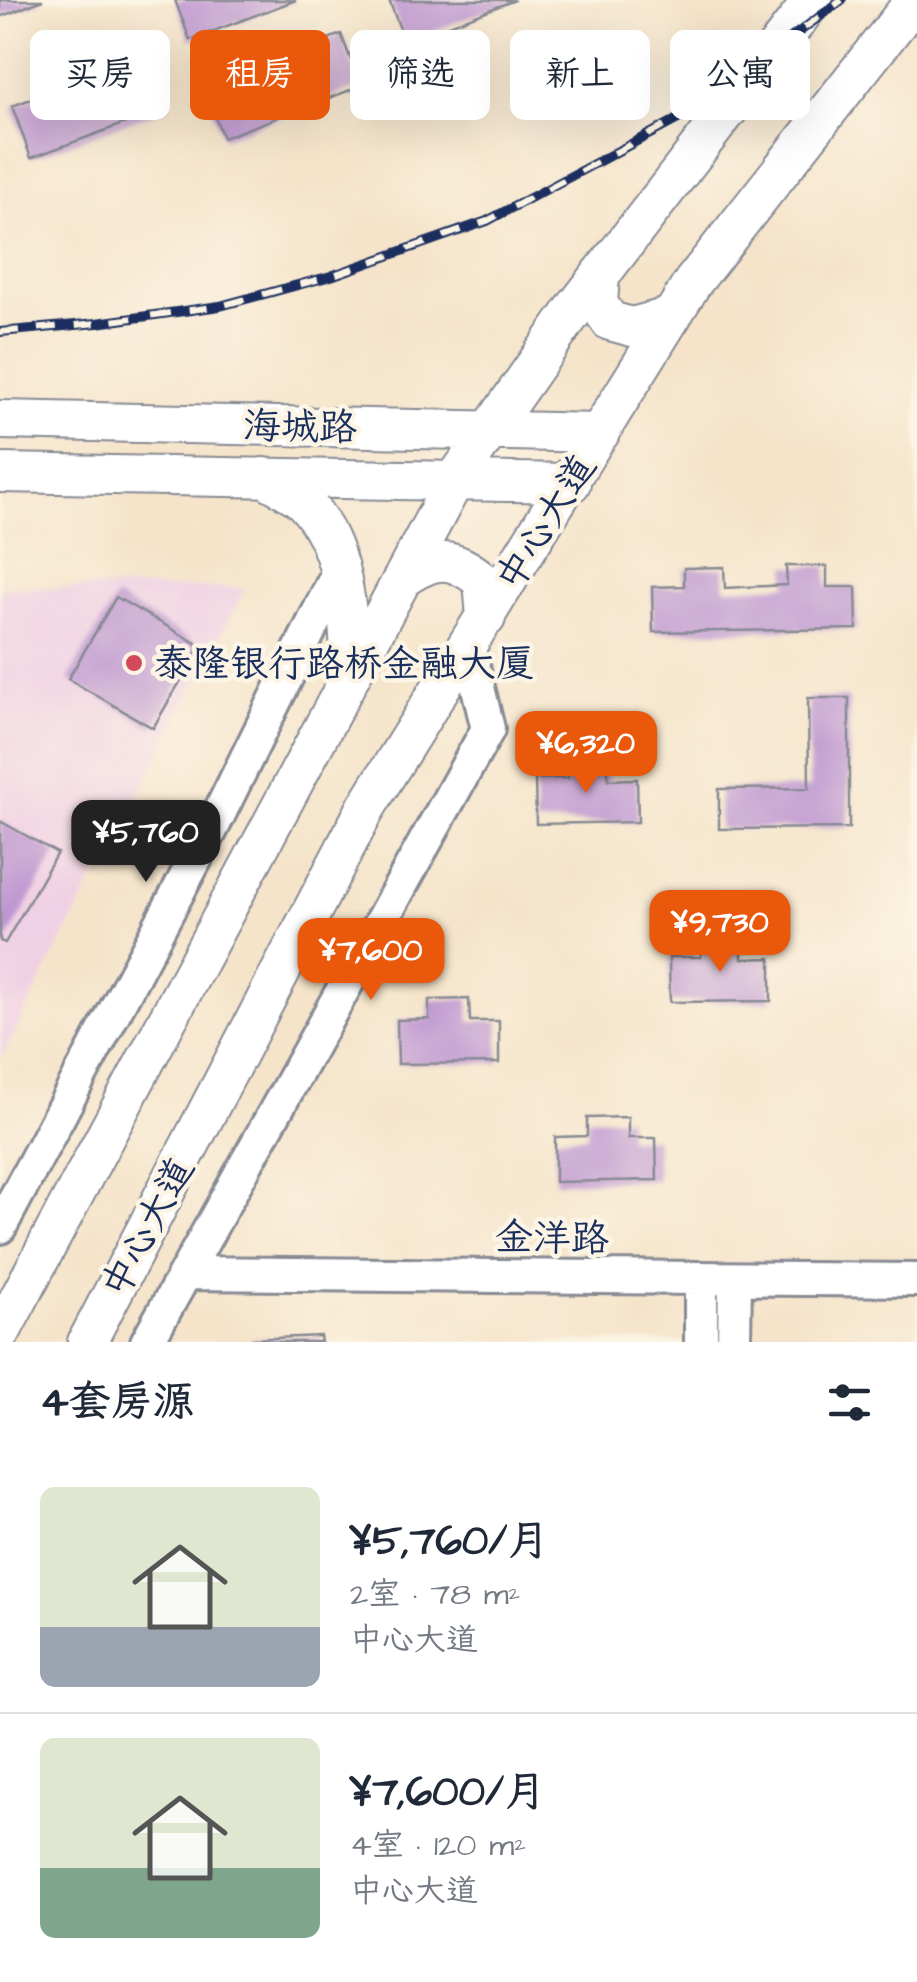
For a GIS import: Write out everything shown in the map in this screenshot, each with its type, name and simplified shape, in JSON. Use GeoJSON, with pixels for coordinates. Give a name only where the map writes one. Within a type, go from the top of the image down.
{"type":"FeatureCollection","features":[{"type":"Feature","properties":{"kind":"main road"},"geometry":{"type":"LineString","coordinates":[[0,1334],[455,480],[600,275],[813,0]]}},
{"type":"Feature","properties":{"kind":"main road","name":"中心大道"},"geometry":{"type":"LineString","coordinates":[[87,1342],[368,806],[694,282],[914,0]]}},
{"type":"Feature","properties":{"kind":"main road"},"geometry":{"type":"LineString","coordinates":[[600,275],[598,304],[610,322],[632,327],[672,316]]}},
{"type":"Feature","properties":{"kind":"main road","name":"海城路"},"geometry":{"type":"LineString","coordinates":[[0,420],[600,433]]}},
{"type":"Feature","properties":{"kind":"main road","name":"海城路"},"geometry":{"type":"LineString","coordinates":[[0,474],[571,483]]}},
{"type":"Feature","properties":{"kind":"main road"},"geometry":{"type":"LineString","coordinates":[[264,477],[301,499],[327,532],[340,569],[352,674]]}},
{"type":"Feature","properties":{"kind":"main road"},"geometry":{"type":"LineString","coordinates":[[147,1342],[488,729],[477,632],[483,581],[461,562],[427,562],[403,578]]}},
{"type":"Feature","properties":{"kind":"main road"},"geometry":{"type":"LineString","coordinates":[[0,1226],[214,826],[340,569]]}},
{"type":"Feature","properties":{"kind":"main road","name":"金洋路"},"geometry":{"type":"LineString","coordinates":[[186,1273],[917,1280]]}},
{"type":"Feature","properties":{"kind":"main road"},"geometry":{"type":"LineString","coordinates":[[701,1278],[701,1342]]}},
{"type":"Feature","properties":{"kind":"main road"},"geometry":{"type":"LineString","coordinates":[[734,1278],[734,1342]]}},
{"type":"Feature","properties":{"kind":"shaded area"},"geometry":{"type":"Polygon","coordinates":[[[0,588],[245,588],[0,1060],[0,588]]]}},
{"type":"Feature","properties":{"kind":"building"},"geometry":{"type":"Polygon","coordinates":[[[0,0],[43,0],[0,17],[0,0]]]}},
{"type":"Feature","properties":{"kind":"building"},"geometry":{"type":"Polygon","coordinates":[[[175,0],[296,0],[216,30],[190,30],[190,40],[175,0]]]}},
{"type":"Feature","properties":{"kind":"building"},"geometry":{"type":"Polygon","coordinates":[[[389,0],[515,0],[436,30],[400,30],[389,0]]]}},
{"type":"Feature","properties":{"kind":"building"},"geometry":{"type":"Polygon","coordinates":[[[341,34],[350,57],[350,90],[330,98],[330,38],[341,34]]]}},
{"type":"Feature","properties":{"kind":"building"},"geometry":{"type":"Polygon","coordinates":[[[30,99],[30,120],[134,120],[31,158],[12,106],[30,99]]]}},
{"type":"Feature","properties":{"kind":"building"},"geometry":{"type":"Polygon","coordinates":[[[216,120],[271,120],[223,138],[216,120]]]}},
{"type":"Feature","properties":{"kind":"building"},"geometry":{"type":"Polygon","coordinates":[[[786,566],[827,566],[827,587],[856,587],[857,629],[653,632],[652,587],[684,586],[684,568],[724,567],[725,588],[787,585],[786,566]]]}},
{"type":"Feature","properties":{"kind":"building","name":"泰隆银行路桥金融大厦"},"geometry":{"type":"Polygon","coordinates":[[[116,597],[201,646],[153,728],[68,679],[116,597]]]}},
{"type":"Feature","properties":{"kind":"building"},"geometry":{"type":"Polygon","coordinates":[[[808,698],[849,698],[849,828],[719,829],[719,789],[809,788],[808,698]]]}},
{"type":"Feature","properties":{"kind":"building"},"geometry":{"type":"Polygon","coordinates":[[[567,759],[608,759],[608,780],[637,779],[638,822],[536,824],[535,779],[568,778],[567,759]]]}},
{"type":"Feature","properties":{"kind":"building"},"geometry":{"type":"Polygon","coordinates":[[[0,821],[57,853],[5,943],[0,941],[0,821]]]}},
{"type":"Feature","properties":{"kind":"building"},"geometry":{"type":"Polygon","coordinates":[[[742,937],[742,959],[771,958],[771,1001],[670,1002],[669,957],[701,957],[701,938],[742,937]]]}},
{"type":"Feature","properties":{"kind":"building"},"geometry":{"type":"Polygon","coordinates":[[[469,999],[470,1021],[499,1021],[499,1063],[398,1064],[397,1020],[429,1019],[429,1000],[469,999]]]}},
{"type":"Feature","properties":{"kind":"building"},"geometry":{"type":"Polygon","coordinates":[[[628,1117],[628,1138],[656,1138],[657,1180],[555,1182],[555,1137],[587,1136],[587,1118],[628,1117]]]}},
{"type":"Feature","properties":{"kind":"building"},"geometry":{"type":"Polygon","coordinates":[[[320,1336],[321,1342],[252,1342],[252,1339],[320,1336]]]}},
{"type":"Feature","properties":{"kind":"railway"},"geometry":{"type":"LineString","coordinates":[[0,332],[220,306],[331,276],[487,221],[691,112],[842,0]]}},
{"type":"Feature","properties":{"kind":"place","name":"泰隆银行路桥金融大厦"},"geometry":{"type":"Point","coordinates":[134,663]}}]}
